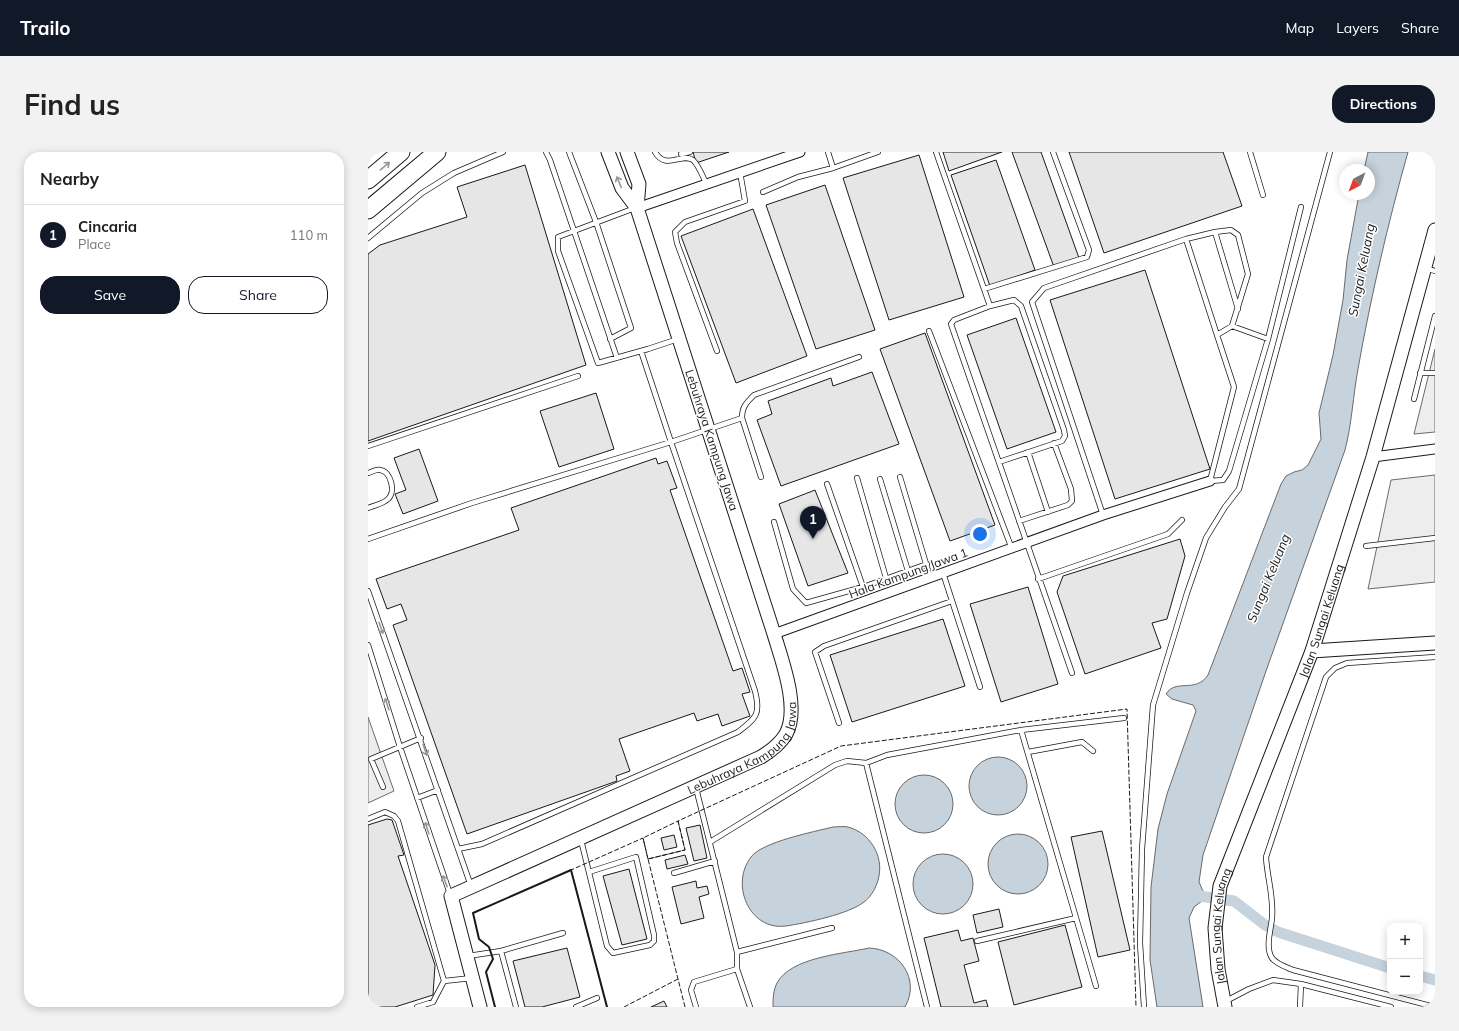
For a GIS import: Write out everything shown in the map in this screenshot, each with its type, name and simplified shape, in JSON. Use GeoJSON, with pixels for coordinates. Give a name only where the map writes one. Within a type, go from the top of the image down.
{"type":"FeatureCollection","features":[{"type":"Feature","properties":{"kind":"highway"},"geometry":{"type":"LineString","coordinates":[[368,165],[383,152]]}},
{"type":"Feature","properties":{"kind":"highway"},"geometry":{"type":"LineString","coordinates":[[368,180],[401,152]]}},
{"type":"Feature","properties":{"kind":"highway"},"geometry":{"type":"LineString","coordinates":[[368,197],[424,152]]}},
{"type":"Feature","properties":{"kind":"highway"},"geometry":{"type":"LineString","coordinates":[[368,210],[438,152]]}},
{"type":"Feature","properties":{"kind":"street","name":"Lebuhraya Kampung Jawa"},"geometry":{"type":"LineString","coordinates":[[451,896],[761,757],[773,749],[787,733],[790,719],[789,688],[774,634],[709,430],[637,208],[622,188],[608,152]]}},
{"type":"Feature","properties":{"kind":"street","name":"Lebuhraya Kampung Jawa"},"geometry":{"type":"LineString","coordinates":[[627,152],[639,184],[637,208]]}},
{"type":"Feature","properties":{"kind":"street"},"geometry":{"type":"LineString","coordinates":[[637,208],[706,183],[800,152]]}},
{"type":"Feature","properties":{"kind":"street","name":"Jalan Sungai Keluang"},"geometry":{"type":"LineString","coordinates":[[1225,1005],[1218,969],[1214,928],[1220,886],[1312,650],[1430,269],[1434,236]]}},
{"type":"Feature","properties":{"kind":"street"},"geometry":{"type":"LineString","coordinates":[[1373,457],[1435,448]]}},
{"type":"Feature","properties":{"kind":"street","name":"Hala Kampung Jawa 1"},"geometry":{"type":"LineString","coordinates":[[774,634],[1103,515],[1210,481]]}},
{"type":"Feature","properties":{"kind":"street"},"geometry":{"type":"LineString","coordinates":[[1312,650],[1435,643]]}},
{"type":"Feature","properties":{"kind":"street"},"geometry":{"type":"LineString","coordinates":[[451,896],[480,1007]]}},
{"type":"Feature","properties":{"kind":"lane"},"geometry":{"type":"LineString","coordinates":[[368,238],[422,194],[454,172],[503,152]]}},
{"type":"Feature","properties":{"kind":"lane"},"geometry":{"type":"LineString","coordinates":[[546,152],[617,358]]}},
{"type":"Feature","properties":{"kind":"lane"},"geometry":{"type":"LineString","coordinates":[[569,152],[596,222],[631,328],[610,339]]}},
{"type":"Feature","properties":{"kind":"lane"},"geometry":{"type":"LineString","coordinates":[[655,152],[663,160],[667,161],[681,154],[690,152]]}},
{"type":"Feature","properties":{"kind":"lane"},"geometry":{"type":"LineString","coordinates":[[828,152],[833,168]]}},
{"type":"Feature","properties":{"kind":"lane"},"geometry":{"type":"LineString","coordinates":[[763,192],[798,176],[833,168],[878,152]]}},
{"type":"Feature","properties":{"kind":"lane"},"geometry":{"type":"LineString","coordinates":[[936,152],[990,306]]}},
{"type":"Feature","properties":{"kind":"lane"},"geometry":{"type":"LineString","coordinates":[[984,289],[1087,257],[1089,250],[1053,152]]}},
{"type":"Feature","properties":{"kind":"lane"},"geometry":{"type":"LineString","coordinates":[[1250,152],[1263,195]]}},
{"type":"Feature","properties":{"kind":"lane"},"geometry":{"type":"LineString","coordinates":[[1144,1007],[1140,943],[1142,849],[1153,705],[1184,600],[1206,538],[1225,507],[1239,489],[1330,152]]}},
{"type":"Feature","properties":{"kind":"lane"},"geometry":{"type":"LineString","coordinates":[[681,154],[692,159],[698,166],[706,183]]}},
{"type":"Feature","properties":{"kind":"lane"},"geometry":{"type":"LineString","coordinates":[[717,351],[677,243],[675,232],[685,222],[746,201],[740,172]]}},
{"type":"Feature","properties":{"kind":"lane"},"geometry":{"type":"LineString","coordinates":[[1186,239],[1234,387],[1210,481],[1223,480],[1229,471],[1268,339],[1301,207]]}},
{"type":"Feature","properties":{"kind":"lane"},"geometry":{"type":"LineString","coordinates":[[637,208],[573,230],[558,237],[558,251],[597,361],[600,363],[679,338]]}},
{"type":"Feature","properties":{"kind":"lane"},"geometry":{"type":"LineString","coordinates":[[1103,515],[1032,302],[1044,288],[1186,239],[1231,230],[1238,235],[1248,274],[1232,326],[1217,335]]}},
{"type":"Feature","properties":{"kind":"lane"},"geometry":{"type":"LineString","coordinates":[[1215,232],[1238,309]]}},
{"type":"Feature","properties":{"kind":"lane"},"geometry":{"type":"LineString","coordinates":[[999,462],[1062,441],[1065,436],[1021,306],[1014,300],[990,306],[954,320],[951,324],[1072,674]]}},
{"type":"Feature","properties":{"kind":"lane"},"geometry":{"type":"LineString","coordinates":[[1414,399],[1435,316]]}},
{"type":"Feature","properties":{"kind":"lane"},"geometry":{"type":"LineString","coordinates":[[1232,326],[1268,339]]}},
{"type":"Feature","properties":{"kind":"lane"},"geometry":{"type":"LineString","coordinates":[[929,330],[1012,549]]}},
{"type":"Feature","properties":{"kind":"lane"},"geometry":{"type":"LineString","coordinates":[[458,849],[482,844],[738,732],[752,722],[758,712],[759,705],[755,691],[641,351]]}},
{"type":"Feature","properties":{"kind":"lane"},"geometry":{"type":"LineString","coordinates":[[761,477],[742,418],[742,408],[754,396],[859,357]]}},
{"type":"Feature","properties":{"kind":"lane"},"geometry":{"type":"LineString","coordinates":[[1420,373],[1435,373]]}},
{"type":"Feature","properties":{"kind":"lane"},"geometry":{"type":"LineString","coordinates":[[368,446],[578,376]]}},
{"type":"Feature","properties":{"kind":"lane"},"geometry":{"type":"LineString","coordinates":[[368,539],[472,503],[671,442],[742,418]]}},
{"type":"Feature","properties":{"kind":"lane"},"geometry":{"type":"LineString","coordinates":[[1018,521],[1068,505],[1072,501],[1071,488],[1054,443]]}},
{"type":"Feature","properties":{"kind":"lane"},"geometry":{"type":"LineString","coordinates":[[1028,452],[1048,512]]}},
{"type":"Feature","properties":{"kind":"lane"},"geometry":{"type":"LineString","coordinates":[[368,473],[378,470],[385,472],[390,478],[392,493],[390,498],[368,508]]}},
{"type":"Feature","properties":{"kind":"lane"},"geometry":{"type":"LineString","coordinates":[[900,477],[930,577]]}},
{"type":"Feature","properties":{"kind":"lane"},"geometry":{"type":"LineString","coordinates":[[857,478],[886,578]]}},
{"type":"Feature","properties":{"kind":"lane"},"geometry":{"type":"LineString","coordinates":[[880,479],[908,570]]}},
{"type":"Feature","properties":{"kind":"lane"},"geometry":{"type":"LineString","coordinates":[[827,484],[863,587]]}},
{"type":"Feature","properties":{"kind":"lane"},"geometry":{"type":"LineString","coordinates":[[1038,579],[1168,534],[1182,520]]}},
{"type":"Feature","properties":{"kind":"lane"},"geometry":{"type":"LineString","coordinates":[[774,522],[793,589],[806,603],[863,587],[927,564]]}},
{"type":"Feature","properties":{"kind":"lane"},"geometry":{"type":"LineString","coordinates":[[1366,546],[1435,538]]}},
{"type":"Feature","properties":{"kind":"lane"},"geometry":{"type":"LineString","coordinates":[[943,573],[980,687]]}},
{"type":"Feature","properties":{"kind":"lane"},"geometry":{"type":"LineString","coordinates":[[368,591],[421,738],[472,887]]}},
{"type":"Feature","properties":{"kind":"lane"},"geometry":{"type":"LineString","coordinates":[[839,723],[815,652],[824,646],[952,601]]}},
{"type":"Feature","properties":{"kind":"lane"},"geometry":{"type":"LineString","coordinates":[[368,645],[400,747],[451,896]]}},
{"type":"Feature","properties":{"kind":"lane"},"geometry":{"type":"LineString","coordinates":[[1435,657],[1347,663],[1335,668],[1326,677],[1266,857],[1267,876],[1273,902],[1269,943],[1269,951],[1272,958],[1280,965],[1435,1007]]}},
{"type":"Feature","properties":{"kind":"lane"},"geometry":{"type":"LineString","coordinates":[[710,842],[835,765],[847,761],[866,762],[887,755],[1021,730],[1124,718]]}},
{"type":"Feature","properties":{"kind":"lane"},"geometry":{"type":"LineString","coordinates":[[1021,730],[1096,986]]}},
{"type":"Feature","properties":{"kind":"lane"},"geometry":{"type":"LineString","coordinates":[[383,787],[371,759],[421,738]]}},
{"type":"Feature","properties":{"kind":"lane"},"geometry":{"type":"LineString","coordinates":[[1028,752],[1082,742],[1093,751]]}},
{"type":"Feature","properties":{"kind":"lane"},"geometry":{"type":"LineString","coordinates":[[866,762],[927,1007]]}},
{"type":"Feature","properties":{"kind":"lane"},"geometry":{"type":"LineString","coordinates":[[696,786],[737,952],[738,969],[750,1007]]}},
{"type":"Feature","properties":{"kind":"lane"},"geometry":{"type":"LineString","coordinates":[[417,798],[438,790]]}},
{"type":"Feature","properties":{"kind":"lane"},"geometry":{"type":"LineString","coordinates":[[368,819],[385,812],[394,816],[398,821],[444,981],[432,1002],[417,1007]]}},
{"type":"Feature","properties":{"kind":"lane"},"geometry":{"type":"LineString","coordinates":[[581,839],[589,872],[609,950],[614,953],[650,945],[654,941],[654,935],[636,857],[589,872]]}},
{"type":"Feature","properties":{"kind":"lane"},"geometry":{"type":"LineString","coordinates":[[674,874],[715,861]]}},
{"type":"Feature","properties":{"kind":"lane"},"geometry":{"type":"LineString","coordinates":[[977,941],[1076,918]]}},
{"type":"Feature","properties":{"kind":"lane"},"geometry":{"type":"LineString","coordinates":[[737,952],[832,928]]}},
{"type":"Feature","properties":{"kind":"lane"},"geometry":{"type":"LineString","coordinates":[[467,956],[501,951],[563,933]]}},
{"type":"Feature","properties":{"kind":"lane"},"geometry":{"type":"LineString","coordinates":[[501,951],[516,1007]]}},
{"type":"Feature","properties":{"kind":"lane"},"geometry":{"type":"LineString","coordinates":[[696,1007],[691,990],[694,982],[738,969]]}},
{"type":"Feature","properties":{"kind":"lane"},"geometry":{"type":"LineString","coordinates":[[444,981],[472,978]]}},
{"type":"Feature","properties":{"kind":"lane"},"geometry":{"type":"LineString","coordinates":[[1225,1005],[1249,989],[1273,980],[1301,984],[1391,1007]]}},
{"type":"Feature","properties":{"kind":"lane"},"geometry":{"type":"LineString","coordinates":[[1300,1007],[1301,984]]}},
{"type":"Feature","properties":{"kind":"lane"},"geometry":{"type":"LineString","coordinates":[[576,1007],[597,998]]}},
{"type":"Feature","properties":{"kind":"shaded area"},"geometry":{"type":"Polygon","coordinates":[[[1435,349],[1435,432],[1414,434],[1435,349]]]}},
{"type":"Feature","properties":{"kind":"shaded area"},"geometry":{"type":"Polygon","coordinates":[[[1435,475],[1435,582],[1368,589],[1391,480],[1435,475]]]}},
{"type":"Feature","properties":{"kind":"shaded area"},"geometry":{"type":"Polygon","coordinates":[[[368,717],[394,791],[368,803],[368,717]]]}},
{"type":"Feature","properties":{"kind":"water","name":"Sungai Keluang"},"geometry":{"type":"Polygon","coordinates":[[[1368,152],[1408,152],[1368,314],[1345,450],[1266,671],[1203,855],[1199,882],[1206,898],[1194,907],[1189,918],[1203,1007],[1157,1007],[1150,960],[1151,887],[1158,829],[1167,794],[1196,711],[1193,705],[1172,699],[1166,694],[1170,689],[1175,687],[1197,684],[1203,681],[1208,675],[1281,484],[1286,476],[1302,470],[1308,465],[1321,439],[1319,413],[1333,355],[1343,300],[1347,260],[1358,200],[1375,200],[1375,164],[1365,164],[1368,152]]]}},
{"type":"Feature","properties":{"kind":"water"},"geometry":{"type":"Polygon","coordinates":[[[998,757],[1014,762],[1022,770],[1027,786],[1022,802],[1014,810],[998,815],[982,810],[974,802],[969,786],[974,770],[982,762],[998,757]]]}},
{"type":"Feature","properties":{"kind":"water"},"geometry":{"type":"Polygon","coordinates":[[[924,775],[935,777],[945,783],[951,793],[953,804],[951,815],[945,825],[935,831],[924,833],[913,831],[903,825],[897,815],[895,804],[897,793],[903,783],[913,777],[924,775]]]}},
{"type":"Feature","properties":{"kind":"water"},"geometry":{"type":"Polygon","coordinates":[[[833,827],[848,827],[856,830],[863,834],[873,846],[877,853],[880,868],[878,880],[872,894],[867,900],[857,906],[838,914],[816,920],[786,926],[773,926],[762,921],[753,913],[747,904],[743,892],[742,880],[745,868],[751,857],[757,852],[777,842],[833,827]]]}},
{"type":"Feature","properties":{"kind":"water"},"geometry":{"type":"Polygon","coordinates":[[[1012,834],[1024,834],[1035,839],[1043,847],[1048,858],[1046,876],[1035,889],[1024,894],[1012,894],[1001,889],[993,881],[988,870],[988,858],[993,847],[1001,839],[1012,834]]]}},
{"type":"Feature","properties":{"kind":"water"},"geometry":{"type":"Polygon","coordinates":[[[943,854],[960,859],[968,867],[973,884],[968,901],[960,909],[943,914],[926,909],[918,901],[913,884],[918,867],[926,859],[943,854]]]}},
{"type":"Feature","properties":{"kind":"water"},"geometry":{"type":"Polygon","coordinates":[[[869,948],[890,954],[904,967],[909,976],[910,986],[909,996],[905,1007],[773,1007],[774,992],[777,983],[784,974],[794,967],[818,958],[869,948]]]}},
{"type":"Feature","properties":{"kind":"building"},"geometry":{"type":"Polygon","coordinates":[[[693,152],[729,152],[696,163],[693,152]]]}},
{"type":"Feature","properties":{"kind":"building"},"geometry":{"type":"Polygon","coordinates":[[[943,152],[1002,152],[949,171],[943,152]]]}},
{"type":"Feature","properties":{"kind":"building"},"geometry":{"type":"Polygon","coordinates":[[[1012,152],[1041,152],[1079,258],[1054,267],[1012,152]]]}},
{"type":"Feature","properties":{"kind":"building"},"geometry":{"type":"Polygon","coordinates":[[[1069,152],[1223,152],[1242,206],[1104,253],[1069,152]]]}},
{"type":"Feature","properties":{"kind":"building"},"geometry":{"type":"Polygon","coordinates":[[[919,155],[964,297],[889,320],[843,178],[919,155]]]}},
{"type":"Feature","properties":{"kind":"building"},"geometry":{"type":"Polygon","coordinates":[[[996,160],[1035,270],[990,286],[951,175],[996,160]]]}},
{"type":"Feature","properties":{"kind":"building"},"geometry":{"type":"Polygon","coordinates":[[[525,165],[586,365],[368,441],[368,254],[380,245],[467,217],[457,187],[525,165]]]}},
{"type":"Feature","properties":{"kind":"building"},"geometry":{"type":"Polygon","coordinates":[[[825,185],[875,330],[816,349],[766,205],[825,185]]]}},
{"type":"Feature","properties":{"kind":"building"},"geometry":{"type":"Polygon","coordinates":[[[753,209],[807,356],[736,383],[681,236],[753,209]]]}},
{"type":"Feature","properties":{"kind":"building"},"geometry":{"type":"Polygon","coordinates":[[[1145,270],[1210,469],[1115,499],[1050,300],[1145,270]]]}},
{"type":"Feature","properties":{"kind":"building"},"geometry":{"type":"Polygon","coordinates":[[[1016,318],[1056,432],[1007,449],[967,335],[1016,318]]]}},
{"type":"Feature","properties":{"kind":"building"},"geometry":{"type":"Polygon","coordinates":[[[925,333],[995,525],[950,541],[880,349],[925,333]]]}},
{"type":"Feature","properties":{"kind":"building"},"geometry":{"type":"Polygon","coordinates":[[[872,372],[899,444],[781,486],[757,420],[772,414],[768,401],[831,378],[833,386],[872,372]]]}},
{"type":"Feature","properties":{"kind":"building"},"geometry":{"type":"Polygon","coordinates":[[[596,393],[614,449],[559,467],[540,411],[596,393]]]}},
{"type":"Feature","properties":{"kind":"building"},"geometry":{"type":"Polygon","coordinates":[[[419,449],[438,501],[403,514],[395,494],[406,490],[394,458],[419,449]]]}},
{"type":"Feature","properties":{"kind":"building"},"geometry":{"type":"Polygon","coordinates":[[[656,458],[658,464],[667,461],[677,488],[670,490],[733,671],[742,668],[750,692],[742,694],[750,716],[722,726],[718,714],[697,721],[694,713],[619,739],[630,771],[616,776],[617,781],[467,834],[393,625],[407,620],[401,604],[387,609],[376,579],[519,530],[511,508],[656,458]]]}},
{"type":"Feature","properties":{"kind":"building"},"geometry":{"type":"Polygon","coordinates":[[[815,490],[848,573],[808,586],[779,504],[815,490]]]}},
{"type":"Feature","properties":{"kind":"building"},"geometry":{"type":"Polygon","coordinates":[[[1180,539],[1185,556],[1167,619],[1152,623],[1161,648],[1085,674],[1057,592],[1063,576],[1180,539]]]}},
{"type":"Feature","properties":{"kind":"building"},"geometry":{"type":"Polygon","coordinates":[[[1028,587],[1058,684],[1001,702],[970,604],[1028,587]]]}},
{"type":"Feature","properties":{"kind":"building"},"geometry":{"type":"Polygon","coordinates":[[[943,619],[965,686],[852,722],[830,655],[943,619]]]}},
{"type":"Feature","properties":{"kind":"building"},"geometry":{"type":"Polygon","coordinates":[[[387,819],[392,820],[404,855],[398,856],[435,965],[433,995],[395,1007],[368,1007],[368,825],[387,819]]]}},
{"type":"Feature","properties":{"kind":"building"},"geometry":{"type":"Polygon","coordinates":[[[700,825],[707,858],[694,861],[686,828],[700,825]]]}},
{"type":"Feature","properties":{"kind":"building"},"geometry":{"type":"Polygon","coordinates":[[[1102,831],[1130,950],[1098,957],[1071,837],[1102,831]]]}},
{"type":"Feature","properties":{"kind":"building"},"geometry":{"type":"Polygon","coordinates":[[[674,835],[677,847],[664,850],[661,838],[674,835]]]}},
{"type":"Feature","properties":{"kind":"building"},"geometry":{"type":"Polygon","coordinates":[[[685,855],[688,864],[667,869],[665,860],[685,855]]]}},
{"type":"Feature","properties":{"kind":"building"},"geometry":{"type":"Polygon","coordinates":[[[629,869],[647,939],[622,945],[603,876],[629,869]]]}},
{"type":"Feature","properties":{"kind":"building"},"geometry":{"type":"Polygon","coordinates":[[[696,881],[697,888],[707,886],[709,894],[699,897],[704,918],[681,924],[672,887],[696,881]]]}},
{"type":"Feature","properties":{"kind":"building"},"geometry":{"type":"Polygon","coordinates":[[[999,909],[1003,927],[977,933],[973,915],[999,909]]]}},
{"type":"Feature","properties":{"kind":"building"},"geometry":{"type":"Polygon","coordinates":[[[1065,925],[1082,987],[1014,1005],[998,942],[1065,925]]]}},
{"type":"Feature","properties":{"kind":"building"},"geometry":{"type":"Polygon","coordinates":[[[958,930],[961,941],[973,938],[979,961],[964,965],[974,1003],[986,1000],[988,1007],[941,1007],[924,938],[958,930]]]}},
{"type":"Feature","properties":{"kind":"building"},"geometry":{"type":"Polygon","coordinates":[[[567,948],[580,997],[542,1007],[525,1007],[513,961],[567,948]]]}},
{"type":"Feature","properties":{"kind":"building"},"geometry":{"type":"Polygon","coordinates":[[[664,1001],[667,1007],[651,1007],[664,1001]]]}},
{"type":"Feature","properties":{"kind":"waterway"},"geometry":{"type":"LineString","coordinates":[[1192,895],[1234,901],[1265,925],[1278,932],[1387,967]]}},
{"type":"Feature","properties":{"kind":"waterway"},"geometry":{"type":"LineString","coordinates":[[1423,977],[1435,980]]}},
{"type":"Feature","properties":{"kind":"fence"},"geometry":{"type":"LineString","coordinates":[[685,1007],[648,859],[685,850],[678,821],[841,746],[1127,709],[1136,1007]]}},
{"type":"Feature","properties":{"kind":"fence"},"geometry":{"type":"LineString","coordinates":[[678,821],[685,850],[648,859],[643,838],[678,821]]}},
{"type":"Feature","properties":{"kind":"fence"},"geometry":{"type":"LineString","coordinates":[[607,1007],[571,870],[643,838],[648,859]]}},
{"type":"Feature","properties":{"kind":"fence"},"geometry":{"type":"LineString","coordinates":[[624,1007],[678,979]]}},
{"type":"Feature","properties":{"kind":"wall"},"geometry":{"type":"LineString","coordinates":[[495,1007],[486,972],[493,959],[489,947],[479,939],[473,913],[571,870],[607,1007]]}},
{"type":"Feature","properties":{"kind":"place","name":"Cincaria"},"geometry":{"type":"Point","coordinates":[813,539]}}]}
